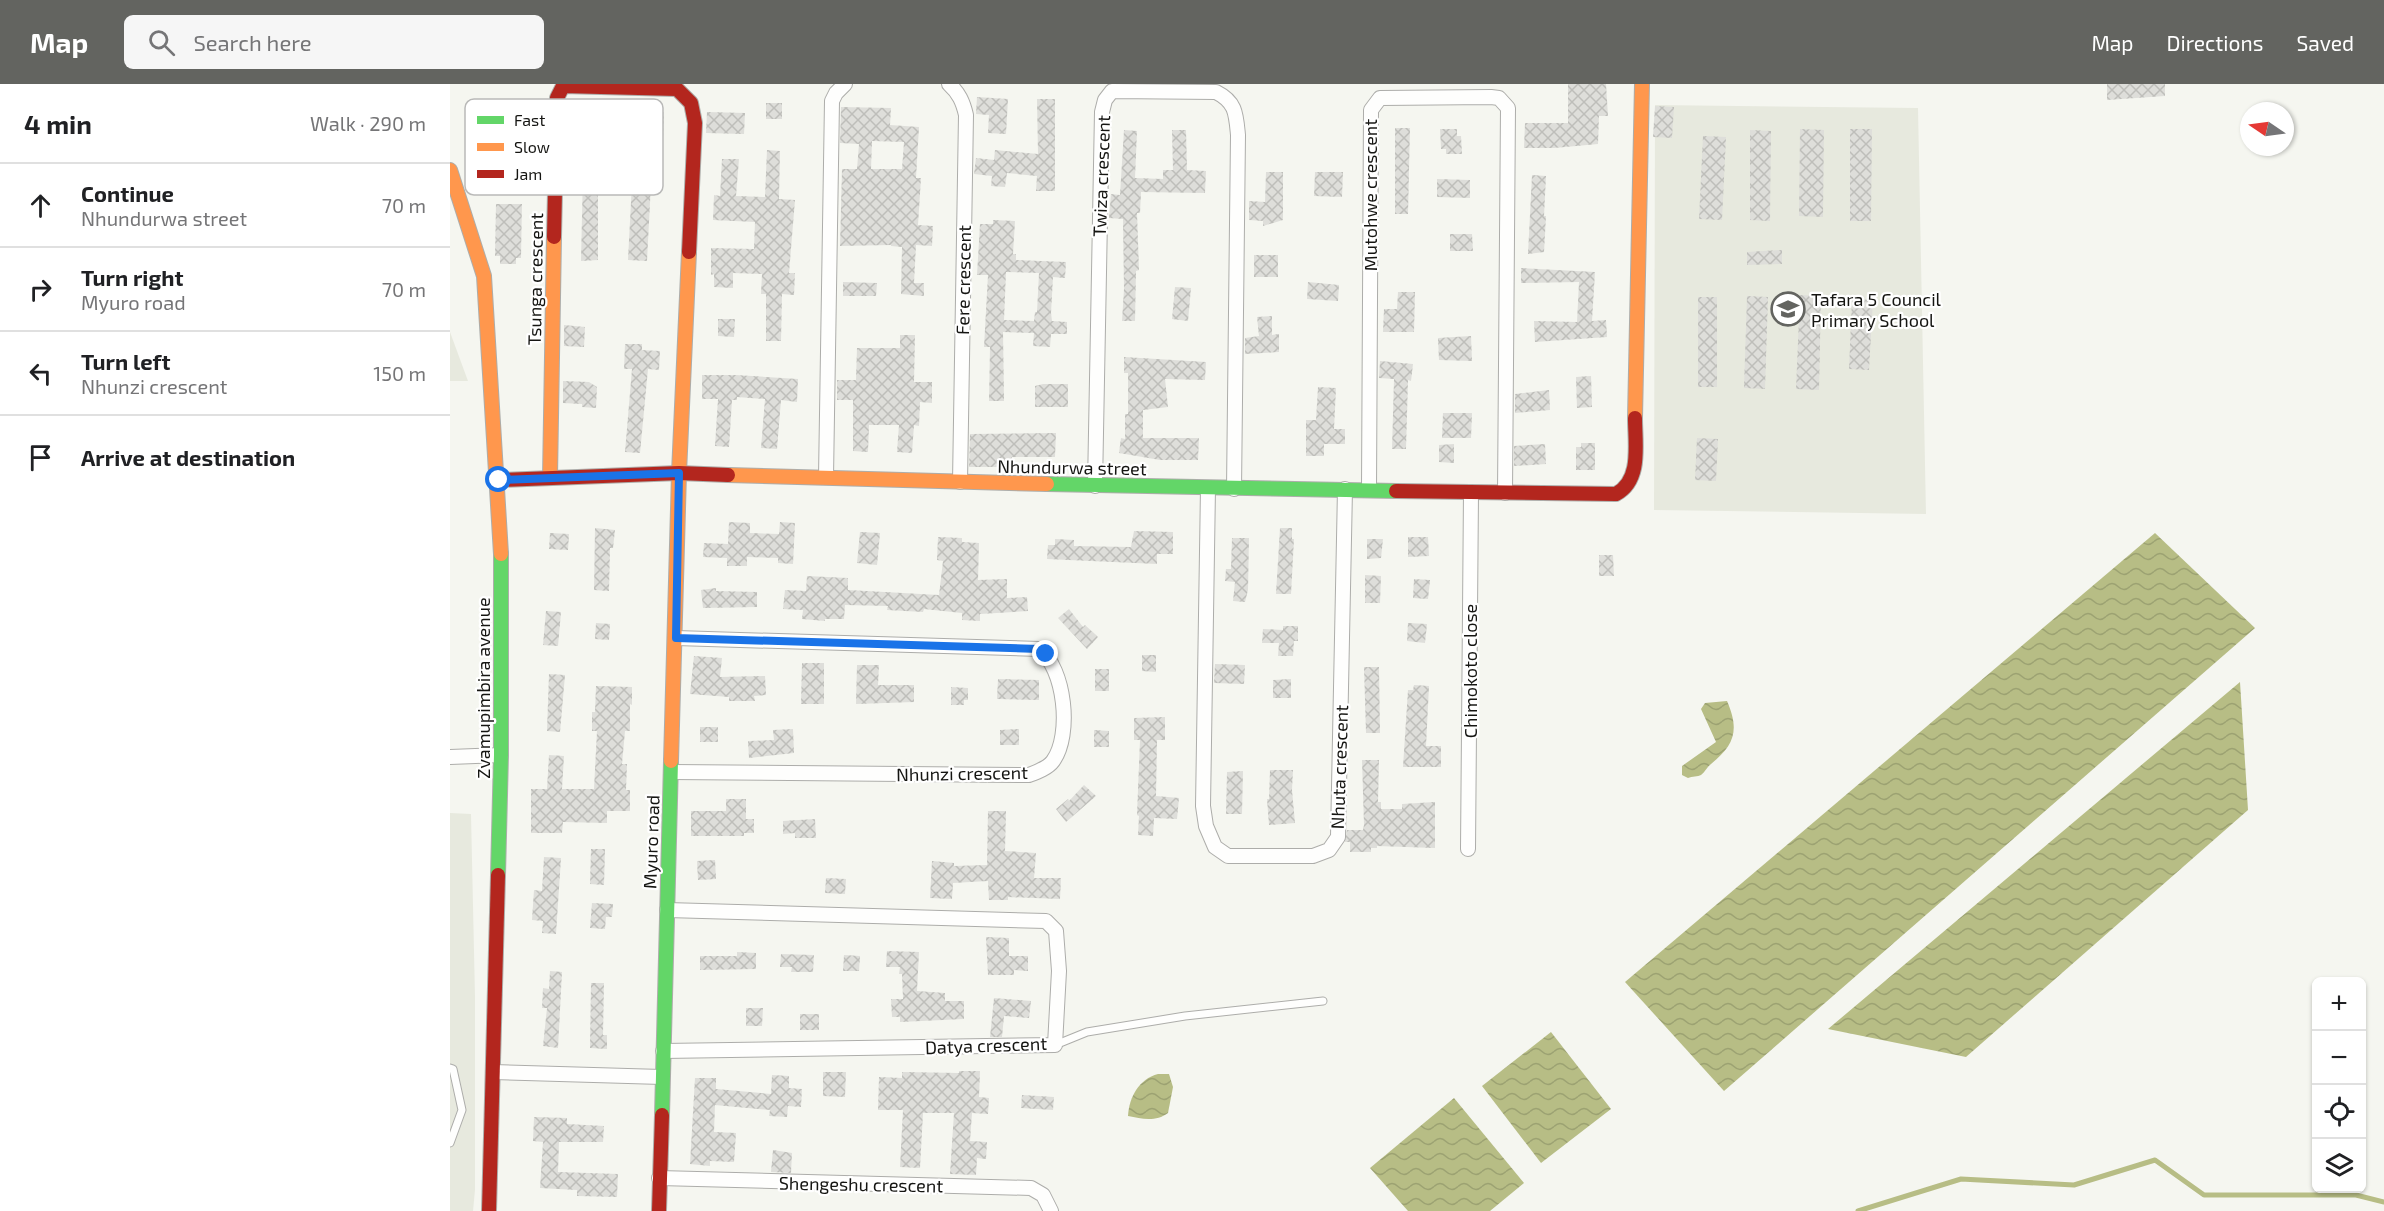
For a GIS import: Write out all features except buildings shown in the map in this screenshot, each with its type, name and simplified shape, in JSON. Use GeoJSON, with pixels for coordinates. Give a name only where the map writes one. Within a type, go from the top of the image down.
{"type":"FeatureCollection","features":[{"type":"Feature","properties":{"kind":"street"},"geometry":{"type":"LineString","coordinates":[[826,477],[832,101],[845,84]]}},
{"type":"Feature","properties":{"kind":"street","name":"Fere crescent"},"geometry":{"type":"LineString","coordinates":[[949,84],[963,102],[966,115],[960,482]]}},
{"type":"Feature","properties":{"kind":"street","name":"Nhundurwa street"},"geometry":{"type":"LineString","coordinates":[[499,480],[679,473],[1095,486],[1345,489],[1471,494],[1616,494],[1625,489],[1634,474],[1642,84]]}},
{"type":"Feature","properties":{"kind":"street","name":"Tsunga crescent"},"geometry":{"type":"LineString","coordinates":[[558,99],[563,86],[677,89],[688,96],[694,109],[679,473]]}},
{"type":"Feature","properties":{"kind":"street","name":"Twiza crescent"},"geometry":{"type":"LineString","coordinates":[[1095,486],[1102,112],[1105,100],[1112,91],[1216,92],[1228,97],[1236,110],[1238,135],[1234,489]]}},
{"type":"Feature","properties":{"kind":"street","name":"Mutohwe crescent"},"geometry":{"type":"LineString","coordinates":[[1369,490],[1371,110],[1380,98],[1491,97],[1499,98],[1508,108],[1505,494]]}},
{"type":"Feature","properties":{"kind":"street","name":"Zvamupimbira avenue"},"geometry":{"type":"LineString","coordinates":[[450,170],[484,276],[499,480],[501,755],[489,1211]]}},
{"type":"Feature","properties":{"kind":"street","name":"Tsunga crescent"},"geometry":{"type":"LineString","coordinates":[[550,477],[555,195]]}},
{"type":"Feature","properties":{"kind":"street","name":"Myuro road"},"geometry":{"type":"LineString","coordinates":[[659,1211],[679,473]]}},
{"type":"Feature","properties":{"kind":"street","name":"Nhuta crescent"},"geometry":{"type":"LineString","coordinates":[[1208,488],[1203,806],[1206,826],[1215,847],[1228,856],[1313,856],[1329,850],[1338,837],[1345,489]]}},
{"type":"Feature","properties":{"kind":"street","name":"Chimokoto close"},"geometry":{"type":"LineString","coordinates":[[1468,849],[1471,494]]}},
{"type":"Feature","properties":{"kind":"street","name":"Nhunzi crescent"},"geometry":{"type":"LineString","coordinates":[[671,772],[1029,775],[1052,763],[1061,745],[1063,727],[1061,689],[1053,664],[1039,649],[676,638]]}},
{"type":"Feature","properties":{"kind":"street"},"geometry":{"type":"LineString","coordinates":[[450,757],[501,755]]}},
{"type":"Feature","properties":{"kind":"street","name":"Datya crescent"},"geometry":{"type":"LineString","coordinates":[[663,1051],[1055,1046],[1059,971],[1056,931],[1046,921],[667,910]]}},
{"type":"Feature","properties":{"kind":"street"},"geometry":{"type":"LineString","coordinates":[[493,1072],[662,1077]]}},
{"type":"Feature","properties":{"kind":"street","name":"Shengeshu crescent"},"geometry":{"type":"LineString","coordinates":[[659,1178],[1031,1188],[1043,1195],[1051,1211]]}},
{"type":"Feature","properties":{"kind":"lane"},"geometry":{"type":"LineString","coordinates":[[1055,1046],[1087,1032],[1185,1016],[1323,1001]]}},
{"type":"Feature","properties":{"kind":"lane"},"geometry":{"type":"LineString","coordinates":[[450,1068],[453,1069],[462,1110],[450,1143]]}},
{"type":"Feature","properties":{"kind":"shaded area","name":"Tafara 5 Council Primary School"},"geometry":{"type":"Polygon","coordinates":[[[1655,105],[1918,108],[1926,514],[1654,510],[1655,105]]]}},
{"type":"Feature","properties":{"kind":"shaded area"},"geometry":{"type":"Polygon","coordinates":[[[450,332],[468,381],[450,381],[450,332]]]}},
{"type":"Feature","properties":{"kind":"shaded area"},"geometry":{"type":"Polygon","coordinates":[[[450,813],[471,814],[475,997],[475,1190],[473,1211],[450,1211],[450,813]]]}},
{"type":"Feature","properties":{"kind":"water"},"geometry":{"type":"Polygon","coordinates":[[[2155,533],[2255,628],[1724,1091],[1625,982],[2155,533]]]}},
{"type":"Feature","properties":{"kind":"water"},"geometry":{"type":"Polygon","coordinates":[[[2240,682],[2248,810],[1966,1057],[1828,1029],[2240,682]]]}},
{"type":"Feature","properties":{"kind":"water"},"geometry":{"type":"Polygon","coordinates":[[[1727,701],[1734,729],[1730,744],[1701,775],[1688,778],[1682,775],[1682,766],[1716,742],[1701,709],[1705,703],[1727,701]]]}},
{"type":"Feature","properties":{"kind":"water"},"geometry":{"type":"Polygon","coordinates":[[[1551,1032],[1611,1109],[1541,1163],[1482,1086],[1551,1032]]]}},
{"type":"Feature","properties":{"kind":"water"},"geometry":{"type":"Polygon","coordinates":[[[1158,1074],[1169,1074],[1173,1087],[1168,1113],[1154,1119],[1128,1116],[1130,1102],[1140,1084],[1158,1074]]]}},
{"type":"Feature","properties":{"kind":"water"},"geometry":{"type":"Polygon","coordinates":[[[1454,1098],[1524,1183],[1490,1211],[1408,1211],[1370,1168],[1454,1098]]]}},
{"type":"Feature","properties":{"kind":"waterway"},"geometry":{"type":"LineString","coordinates":[[1858,1211],[1961,1179],[2074,1185],[2155,1160],[2204,1195],[2356,1195],[2384,1202]]}},
{"type":"Feature","properties":{"kind":"traffic: fast"},"geometry":{"type":"LineString","coordinates":[[1047,484],[1396,491]]}},
{"type":"Feature","properties":{"kind":"traffic: fast"},"geometry":{"type":"LineString","coordinates":[[498,875],[501,755],[501,554]]}},
{"type":"Feature","properties":{"kind":"traffic: fast"},"geometry":{"type":"LineString","coordinates":[[662,1115],[671,761]]}},
{"type":"Feature","properties":{"kind":"traffic: slow"},"geometry":{"type":"LineString","coordinates":[[1635,418],[1642,84]]}},
{"type":"Feature","properties":{"kind":"traffic: slow"},"geometry":{"type":"LineString","coordinates":[[450,170],[484,276],[501,554]]}},
{"type":"Feature","properties":{"kind":"traffic: slow"},"geometry":{"type":"LineString","coordinates":[[550,477],[554,237]]}},
{"type":"Feature","properties":{"kind":"traffic: slow"},"geometry":{"type":"LineString","coordinates":[[671,761],[679,473],[689,252]]}},
{"type":"Feature","properties":{"kind":"traffic: slow"},"geometry":{"type":"LineString","coordinates":[[728,475],[1047,484]]}},
{"type":"Feature","properties":{"kind":"traffic: jam"},"geometry":{"type":"LineString","coordinates":[[557,99],[563,86],[677,89],[691,103],[695,123],[689,252]]}},
{"type":"Feature","properties":{"kind":"traffic: jam"},"geometry":{"type":"LineString","coordinates":[[554,237],[555,195]]}},
{"type":"Feature","properties":{"kind":"traffic: jam"},"geometry":{"type":"LineString","coordinates":[[1396,491],[1616,494],[1630,480],[1633,471],[1636,450],[1635,418]]}},
{"type":"Feature","properties":{"kind":"traffic: jam"},"geometry":{"type":"LineString","coordinates":[[499,480],[679,473],[728,475]]}},
{"type":"Feature","properties":{"kind":"traffic: jam"},"geometry":{"type":"LineString","coordinates":[[489,1211],[498,875]]}},
{"type":"Feature","properties":{"kind":"traffic: jam"},"geometry":{"type":"LineString","coordinates":[[659,1211],[662,1115]]}},
{"type":"Feature","properties":{"kind":"place","name":"Tafara 5 Council Primary School"},"geometry":{"type":"Point","coordinates":[1788,309]}},
{"type":"Feature","properties":{"kind":"route"},"geometry":{"type":"LineString","coordinates":[[499,480],[679,473],[676,638],[1039,649],[1046,654]]}}]}
